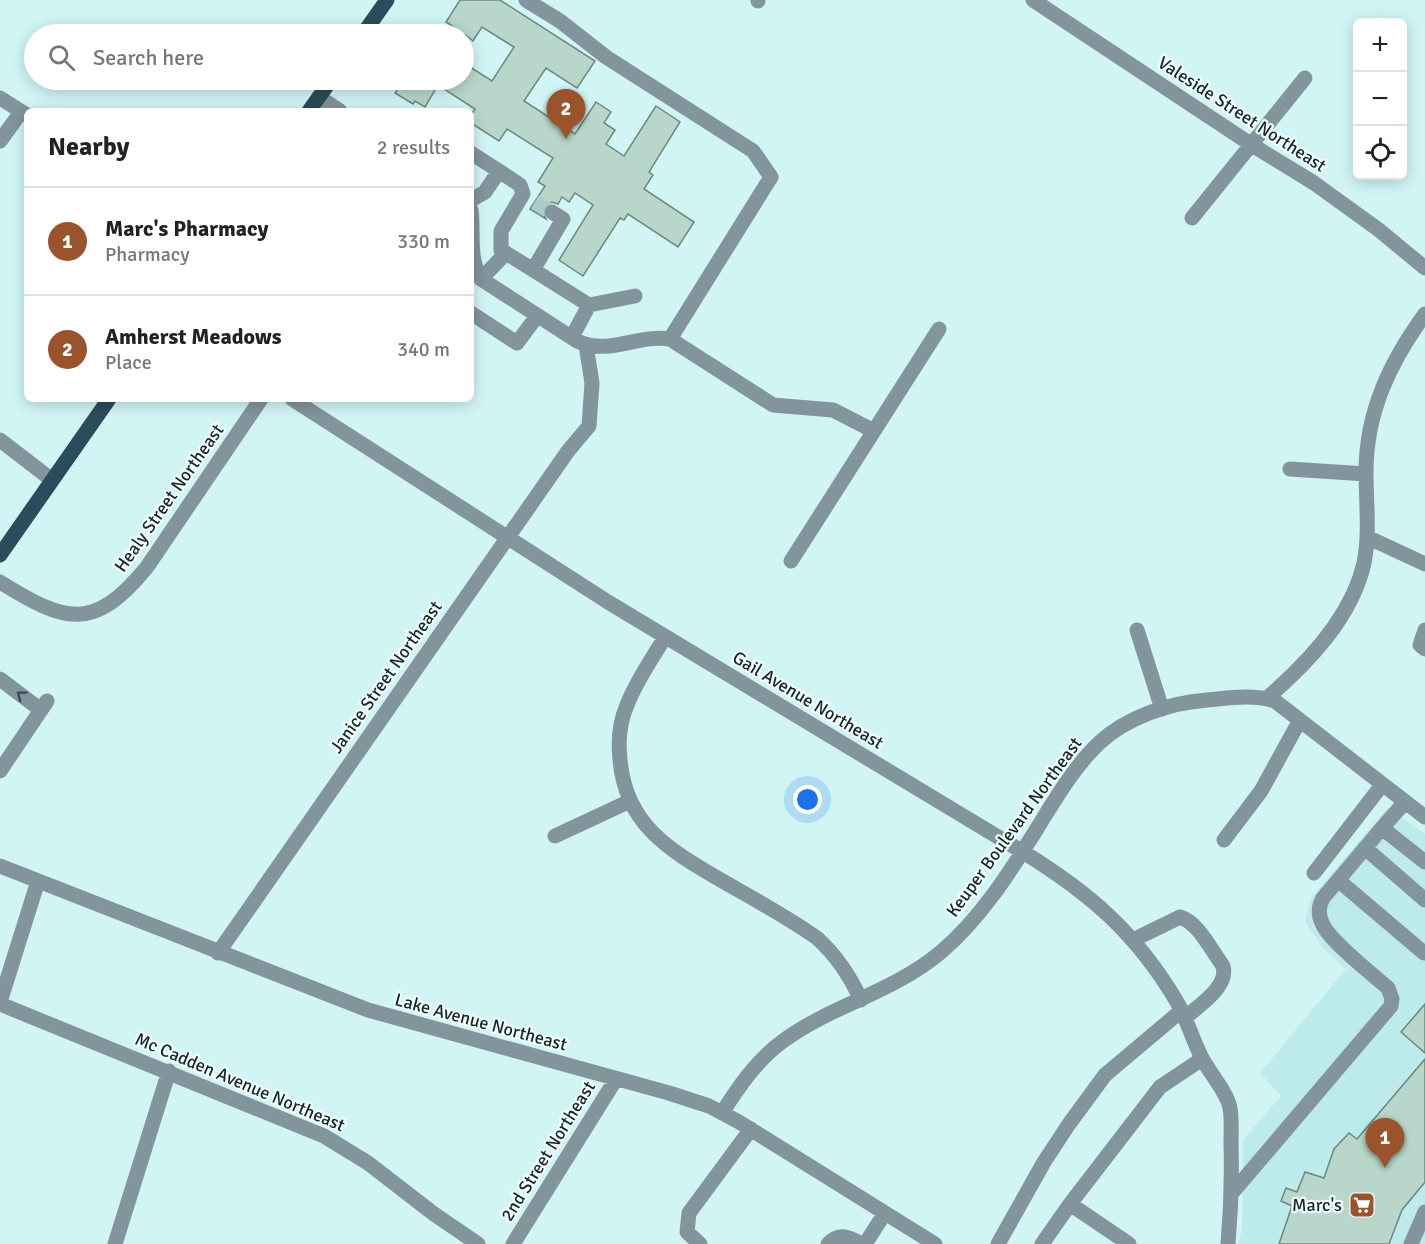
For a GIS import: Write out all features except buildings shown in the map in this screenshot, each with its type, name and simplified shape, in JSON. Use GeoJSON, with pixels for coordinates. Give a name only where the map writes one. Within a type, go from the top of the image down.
{"type":"FeatureCollection","features":[{"type":"Feature","properties":{"kind":"main road"},"geometry":{"type":"LineString","coordinates":[[370,24],[387,0]]}},
{"type":"Feature","properties":{"kind":"main road"},"geometry":{"type":"LineString","coordinates":[[311,108],[324,90]]}},
{"type":"Feature","properties":{"kind":"main road"},"geometry":{"type":"LineString","coordinates":[[0,555],[107,402]]}},
{"type":"Feature","properties":{"kind":"street"},"geometry":{"type":"LineString","coordinates":[[526,0],[560,21],[606,57],[753,151],[771,177],[670,339]]}},
{"type":"Feature","properties":{"kind":"street","name":"Valeside Street Northeast"},"geometry":{"type":"LineString","coordinates":[[1033,0],[1252,145],[1314,183],[1379,230],[1425,268]]}},
{"type":"Feature","properties":{"kind":"street"},"geometry":{"type":"LineString","coordinates":[[1192,218],[1305,78]]}},
{"type":"Feature","properties":{"kind":"street"},"geometry":{"type":"LineString","coordinates":[[319,97],[336,108]]}},
{"type":"Feature","properties":{"kind":"street"},"geometry":{"type":"LineString","coordinates":[[0,98],[24,114],[0,141]]}},
{"type":"Feature","properties":{"kind":"street"},"geometry":{"type":"LineString","coordinates":[[474,155],[520,185],[529,198],[501,231],[501,249],[589,305],[635,296]]}},
{"type":"Feature","properties":{"kind":"street"},"geometry":{"type":"LineString","coordinates":[[474,198],[485,192],[499,171]]}},
{"type":"Feature","properties":{"kind":"street"},"geometry":{"type":"LineString","coordinates":[[533,270],[563,219],[552,212]]}},
{"type":"Feature","properties":{"kind":"street"},"geometry":{"type":"LineString","coordinates":[[477,281],[506,253]]}},
{"type":"Feature","properties":{"kind":"street"},"geometry":{"type":"LineString","coordinates":[[474,264],[477,281],[586,345],[606,347],[650,338],[670,339],[773,405],[833,410],[874,431]]}},
{"type":"Feature","properties":{"kind":"street"},"geometry":{"type":"LineString","coordinates":[[572,337],[589,305]]}},
{"type":"Feature","properties":{"kind":"street"},"geometry":{"type":"LineString","coordinates":[[1425,314],[1395,358],[1383,384],[1369,432],[1366,474],[1367,537],[1364,564],[1358,581],[1342,613],[1310,656],[1290,679],[1267,698],[1275,701],[1425,818]]}},
{"type":"Feature","properties":{"kind":"street"},"geometry":{"type":"LineString","coordinates":[[474,315],[517,343],[537,316]]}},
{"type":"Feature","properties":{"kind":"street"},"geometry":{"type":"LineString","coordinates":[[790,561],[939,329]]}},
{"type":"Feature","properties":{"kind":"street","name":"Janice Street Northeast"},"geometry":{"type":"LineString","coordinates":[[218,953],[568,451],[590,426],[592,383],[586,345]]}},
{"type":"Feature","properties":{"kind":"street","name":"Healy Street Northeast"},"geometry":{"type":"LineString","coordinates":[[0,582],[44,608],[66,614],[85,614],[113,601],[129,588],[147,567],[259,402]]}},
{"type":"Feature","properties":{"kind":"street","name":"Gail Avenue Northeast"},"geometry":{"type":"LineString","coordinates":[[297,402],[665,637],[1023,852],[1070,882],[1094,901],[1149,958],[1183,1015],[1203,1059],[1230,1106],[1232,1193]]}},
{"type":"Feature","properties":{"kind":"street"},"geometry":{"type":"LineString","coordinates":[[0,440],[52,480]]}},
{"type":"Feature","properties":{"kind":"street"},"geometry":{"type":"LineString","coordinates":[[1290,469],[1366,474]]}},
{"type":"Feature","properties":{"kind":"street"},"geometry":{"type":"LineString","coordinates":[[1367,537],[1425,564]]}},
{"type":"Feature","properties":{"kind":"street"},"geometry":{"type":"LineString","coordinates":[[1137,630],[1162,709]]}},
{"type":"Feature","properties":{"kind":"street"},"geometry":{"type":"LineString","coordinates":[[1425,630],[1420,645],[1425,649]]}},
{"type":"Feature","properties":{"kind":"street"},"geometry":{"type":"LineString","coordinates":[[665,637],[634,688],[623,717],[620,760],[623,781],[630,801],[648,829],[672,851],[817,938],[833,952],[845,968],[861,1000]]}},
{"type":"Feature","properties":{"kind":"street"},"geometry":{"type":"LineString","coordinates":[[0,680],[44,706],[0,771]]}},
{"type":"Feature","properties":{"kind":"street","name":"Keuper Boulevard Northeast"},"geometry":{"type":"LineString","coordinates":[[722,1113],[738,1087],[771,1050],[809,1024],[894,984],[941,952],[973,920],[999,888],[1063,787],[1101,742],[1128,723],[1162,709],[1197,701],[1267,698]]}},
{"type":"Feature","properties":{"kind":"street"},"geometry":{"type":"LineString","coordinates":[[1224,840],[1261,791],[1300,720]]}},
{"type":"Feature","properties":{"kind":"street"},"geometry":{"type":"LineString","coordinates":[[1314,873],[1382,785]]}},
{"type":"Feature","properties":{"kind":"street"},"geometry":{"type":"LineString","coordinates":[[555,836],[630,801]]}},
{"type":"Feature","properties":{"kind":"street"},"geometry":{"type":"LineString","coordinates":[[1228,1244],[1232,1193],[1391,1006],[1392,999],[1388,988],[1331,936],[1322,923],[1319,912],[1321,903],[1338,880],[1405,802]]}},
{"type":"Feature","properties":{"kind":"street"},"geometry":{"type":"LineString","coordinates":[[1382,828],[1425,862]]}},
{"type":"Feature","properties":{"kind":"street"},"geometry":{"type":"LineString","coordinates":[[1365,848],[1425,900]]}},
{"type":"Feature","properties":{"kind":"street","name":"Lake Avenue Northeast"},"geometry":{"type":"LineString","coordinates":[[0,866],[368,1010],[709,1106],[751,1129],[935,1244]]}},
{"type":"Feature","properties":{"kind":"street"},"geometry":{"type":"LineString","coordinates":[[1338,880],[1425,952]]}},
{"type":"Feature","properties":{"kind":"street"},"geometry":{"type":"LineString","coordinates":[[0,1003],[38,881]]}},
{"type":"Feature","properties":{"kind":"street"},"geometry":{"type":"LineString","coordinates":[[998,1244],[1050,1153],[1105,1075],[1221,984],[1225,973],[1223,966],[1195,927],[1186,919],[1180,917],[1132,940]]}},
{"type":"Feature","properties":{"kind":"street","name":"Mc Cadden Avenue Northeast"},"geometry":{"type":"LineString","coordinates":[[0,1003],[295,1123],[342,1146],[369,1163],[434,1214],[478,1244]]}},
{"type":"Feature","properties":{"kind":"street"},"geometry":{"type":"LineString","coordinates":[[1042,1244],[1160,1087],[1203,1059]]}},
{"type":"Feature","properties":{"kind":"street"},"geometry":{"type":"LineString","coordinates":[[115,1244],[169,1071]]}},
{"type":"Feature","properties":{"kind":"street","name":"2nd Street Northeast"},"geometry":{"type":"LineString","coordinates":[[513,1244],[616,1079]]}},
{"type":"Feature","properties":{"kind":"street"},"geometry":{"type":"LineString","coordinates":[[700,1244],[687,1232],[689,1213],[751,1129]]}},
{"type":"Feature","properties":{"kind":"street"},"geometry":{"type":"LineString","coordinates":[[1070,1204],[1129,1244]]}},
{"type":"Feature","properties":{"kind":"street"},"geometry":{"type":"LineString","coordinates":[[1411,1244],[1425,1212]]}},
{"type":"Feature","properties":{"kind":"street"},"geometry":{"type":"LineString","coordinates":[[828,1244],[833,1239],[843,1236],[863,1244],[885,1213]]}},
{"type":"Feature","properties":{"kind":"shaded area"},"geometry":{"type":"Polygon","coordinates":[[[1388,807],[1425,834],[1425,1244],[1238,1244],[1242,1230],[1243,1140],[1281,1096],[1260,1073],[1346,969],[1322,947],[1305,921],[1311,898],[1388,807]]]}},
{"type":"Feature","properties":{"kind":"tunnel"},"geometry":{"type":"LineString","coordinates":[[535,202],[552,212]]}},
{"type":"Feature","properties":{"kind":"place","name":"Amherst Meadows"},"geometry":{"type":"Point","coordinates":[566,139]}},
{"type":"Feature","properties":{"kind":"place","name":"Marc's Pharmacy"},"geometry":{"type":"Point","coordinates":[1385,1168]}},
{"type":"Feature","properties":{"kind":"place","name":"Marc's"},"geometry":{"type":"Point","coordinates":[1362,1205]}}]}
